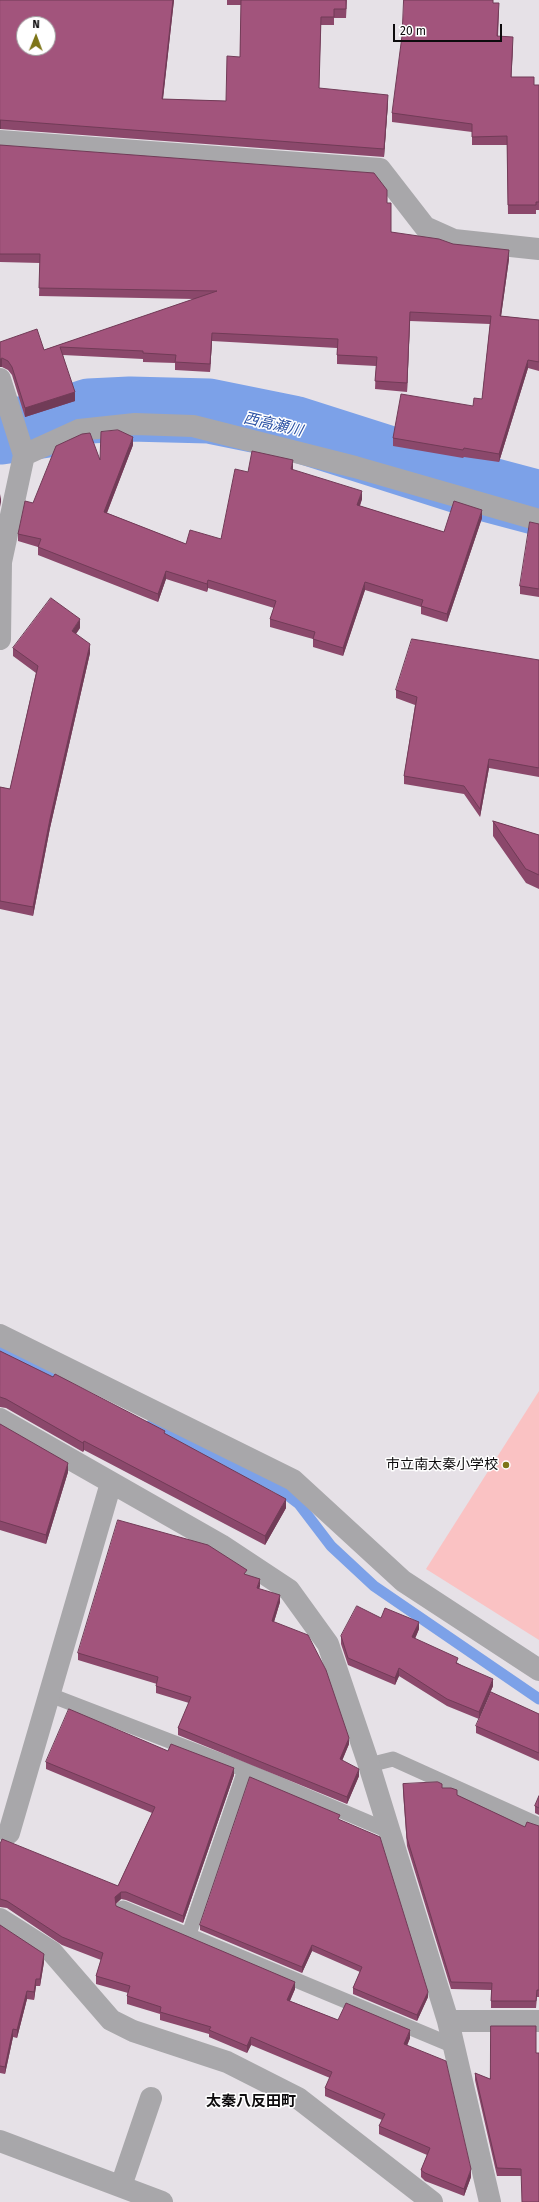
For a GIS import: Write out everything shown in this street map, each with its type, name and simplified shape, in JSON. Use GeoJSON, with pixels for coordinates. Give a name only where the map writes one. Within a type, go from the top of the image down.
{"type":"FeatureCollection","features":[{"type":"Feature","properties":{"kind":"street"},"geometry":{"type":"LineString","coordinates":[[0,141],[380,169],[425,227],[454,240],[539,249]]}},
{"type":"Feature","properties":{"kind":"street"},"geometry":{"type":"LineString","coordinates":[[0,379],[22,449],[0,562],[0,639]]}},
{"type":"Feature","properties":{"kind":"street"},"geometry":{"type":"LineString","coordinates":[[22,449],[79,430],[135,424],[193,426],[355,467],[539,520]]}},
{"type":"Feature","properties":{"kind":"street"},"geometry":{"type":"LineString","coordinates":[[0,1336],[293,1480],[403,1581],[539,1670]]}},
{"type":"Feature","properties":{"kind":"street"},"geometry":{"type":"LineString","coordinates":[[0,1419],[221,1545],[289,1590],[328,1644],[370,1765],[448,2021],[490,2202]]}},
{"type":"Feature","properties":{"kind":"street"},"geometry":{"type":"LineString","coordinates":[[8,1833],[50,1695],[111,1483]]}},
{"type":"Feature","properties":{"kind":"street"},"geometry":{"type":"LineString","coordinates":[[0,1919],[52,1952],[112,2020],[133,2031],[227,2062],[298,2098],[432,2202]]}},
{"type":"Feature","properties":{"kind":"street"},"geometry":{"type":"LineString","coordinates":[[448,2021],[539,2021]]}},
{"type":"Feature","properties":{"kind":"street"},"geometry":{"type":"LineString","coordinates":[[121,2186],[151,2098]]}},
{"type":"Feature","properties":{"kind":"street"},"geometry":{"type":"LineString","coordinates":[[0,2142],[162,2202]]}},
{"type":"Feature","properties":{"kind":"lane"},"geometry":{"type":"LineString","coordinates":[[50,1695],[245,1770],[391,1832]]}},
{"type":"Feature","properties":{"kind":"lane"},"geometry":{"type":"LineString","coordinates":[[370,1765],[393,1758],[539,1825]]}},
{"type":"Feature","properties":{"kind":"lane"},"geometry":{"type":"LineString","coordinates":[[189,1934],[245,1770]]}},
{"type":"Feature","properties":{"kind":"lane"},"geometry":{"type":"LineString","coordinates":[[123,1908],[189,1934],[454,2046]]}},
{"type":"Feature","properties":{"kind":"shaded area","name":"市立南太秦小学校"},"geometry":{"type":"Polygon","coordinates":[[[539,1391],[539,1640],[426,1569],[539,1391]]]}},
{"type":"Feature","properties":{"kind":"building"},"geometry":{"type":"Polygon","coordinates":[[[0,0],[173,0],[162,99],[226,101],[227,56],[240,57],[241,0],[346,0],[346,9],[334,9],[334,17],[321,17],[319,88],[388,95],[384,149],[0,120],[0,0]]]}},
{"type":"Feature","properties":{"kind":"building"},"geometry":{"type":"Polygon","coordinates":[[[404,0],[493,0],[493,3],[499,3],[497,36],[513,37],[511,77],[534,77],[534,85],[539,85],[539,202],[536,202],[536,205],[508,205],[507,136],[472,137],[472,124],[392,113],[402,36],[404,0]]]}},
{"type":"Feature","properties":{"kind":"building"},"geometry":{"type":"Polygon","coordinates":[[[0,145],[374,173],[387,190],[387,203],[391,203],[391,232],[439,239],[453,244],[509,250],[500,316],[539,320],[539,362],[528,360],[499,454],[464,448],[463,450],[393,438],[401,394],[473,406],[474,398],[482,399],[491,316],[410,312],[407,383],[375,381],[377,357],[337,355],[338,339],[212,333],[210,364],[175,362],[176,355],[143,353],[143,351],[60,347],[75,392],[25,408],[12,367],[8,361],[2,358],[0,359],[0,342],[37,329],[44,350],[217,291],[39,288],[40,254],[0,254],[0,145]]]}},
{"type":"Feature","properties":{"kind":"building"},"geometry":{"type":"Polygon","coordinates":[[[118,430],[133,437],[104,512],[186,544],[190,530],[221,539],[235,469],[248,472],[252,451],[293,460],[291,469],[362,491],[357,505],[444,532],[454,501],[482,510],[447,614],[421,606],[423,600],[365,582],[343,648],[313,639],[315,632],[270,619],[276,601],[208,580],[207,584],[166,571],[158,594],[38,547],[41,539],[18,534],[25,501],[33,503],[56,446],[82,434],[90,433],[100,460],[101,432],[118,430]]]}},
{"type":"Feature","properties":{"kind":"building"},"geometry":{"type":"Polygon","coordinates":[[[530,522],[539,524],[539,589],[520,586],[530,522]]]}},
{"type":"Feature","properties":{"kind":"building"},"geometry":{"type":"Polygon","coordinates":[[[51,598],[80,619],[72,631],[90,644],[50,819],[33,907],[0,901],[0,787],[10,789],[38,666],[13,648],[51,598]]]}},
{"type":"Feature","properties":{"kind":"building"},"geometry":{"type":"Polygon","coordinates":[[[412,639],[539,660],[539,768],[489,759],[480,809],[464,786],[404,776],[417,697],[396,690],[412,639]]]}},
{"type":"Feature","properties":{"kind":"building"},"geometry":{"type":"Polygon","coordinates":[[[493,821],[539,835],[539,875],[526,869],[493,821]]]}},
{"type":"Feature","properties":{"kind":"building"},"geometry":{"type":"Polygon","coordinates":[[[0,1351],[53,1377],[55,1374],[165,1431],[164,1433],[286,1499],[265,1536],[84,1441],[83,1443],[0,1397],[0,1351]]]}},
{"type":"Feature","properties":{"kind":"building"},"geometry":{"type":"Polygon","coordinates":[[[0,1424],[68,1463],[46,1535],[0,1521],[0,1424]]]}},
{"type":"Feature","properties":{"kind":"building"},"geometry":{"type":"Polygon","coordinates":[[[118,1520],[208,1545],[247,1570],[244,1574],[260,1579],[257,1588],[280,1595],[272,1621],[308,1635],[326,1670],[349,1738],[340,1759],[359,1769],[347,1797],[178,1728],[191,1697],[156,1686],[158,1677],[78,1653],[118,1520]]]}},
{"type":"Feature","properties":{"kind":"building"},"geometry":{"type":"Polygon","coordinates":[[[357,1606],[381,1618],[385,1608],[419,1622],[412,1637],[458,1658],[456,1663],[493,1679],[479,1712],[447,1699],[399,1668],[395,1678],[348,1658],[341,1636],[357,1606]]]}},
{"type":"Feature","properties":{"kind":"building"},"geometry":{"type":"Polygon","coordinates":[[[491,1692],[539,1714],[539,1753],[476,1726],[491,1692]]]}},
{"type":"Feature","properties":{"kind":"building"},"geometry":{"type":"Polygon","coordinates":[[[69,1709],[168,1751],[171,1744],[234,1768],[183,1916],[126,1892],[121,1892],[115,1897],[116,1906],[295,1982],[287,2000],[338,2020],[346,2003],[410,2030],[404,2044],[446,2061],[471,2169],[464,2189],[421,2170],[430,2148],[379,2126],[385,2114],[325,2088],[332,2072],[251,2037],[247,2046],[209,2030],[211,2027],[160,2012],[161,2007],[127,1996],[130,1986],[96,1976],[103,1953],[62,1937],[7,1901],[0,1899],[0,1844],[2,1839],[118,1886],[155,1807],[46,1762],[69,1709]]]}},
{"type":"Feature","properties":{"kind":"building"},"geometry":{"type":"Polygon","coordinates":[[[250,1777],[340,1815],[338,1819],[380,1837],[428,1992],[417,2015],[353,1988],[362,1967],[312,1945],[302,1967],[200,1925],[250,1777]]]}},
{"type":"Feature","properties":{"kind":"building"},"geometry":{"type":"Polygon","coordinates":[[[438,1782],[442,1784],[442,1788],[457,1790],[457,1795],[525,1827],[527,1822],[539,1826],[539,1990],[537,1990],[536,2001],[491,2001],[492,1983],[451,1982],[407,1838],[403,1784],[438,1782]]]}},
{"type":"Feature","properties":{"kind":"building"},"geometry":{"type":"Polygon","coordinates":[[[539,1796],[539,1808],[535,1806],[539,1796]]]}},
{"type":"Feature","properties":{"kind":"building"},"geometry":{"type":"Polygon","coordinates":[[[0,1925],[44,1954],[40,1979],[36,1979],[34,1992],[27,1991],[17,2030],[13,2029],[5,2067],[0,2066],[0,1925]]]}},
{"type":"Feature","properties":{"kind":"building"},"geometry":{"type":"Polygon","coordinates":[[[491,2026],[536,2026],[536,2053],[539,2053],[539,2202],[522,2202],[521,2169],[497,2168],[475,2073],[490,2079],[491,2026]]]}},
{"type":"Feature","properties":{"kind":"waterway","name":"西高瀬川"},"geometry":{"type":"LineString","coordinates":[[0,432],[47,425],[89,411],[130,409],[209,411],[293,428],[475,486],[539,503]]}},
{"type":"Feature","properties":{"kind":"waterway"},"geometry":{"type":"LineString","coordinates":[[0,1350],[66,1383]]}},
{"type":"Feature","properties":{"kind":"waterway"},"geometry":{"type":"LineString","coordinates":[[151,1425],[278,1488],[299,1504],[331,1546],[374,1586],[539,1699]]}},
{"type":"Feature","properties":{"kind":"place","name":"市立南太秦小学校"},"geometry":{"type":"Point","coordinates":[506,1465]}},
{"type":"Feature","properties":{"kind":"district","name":"太秦八反田町"},"geometry":{"type":"Point","coordinates":[251,2102]}}]}
